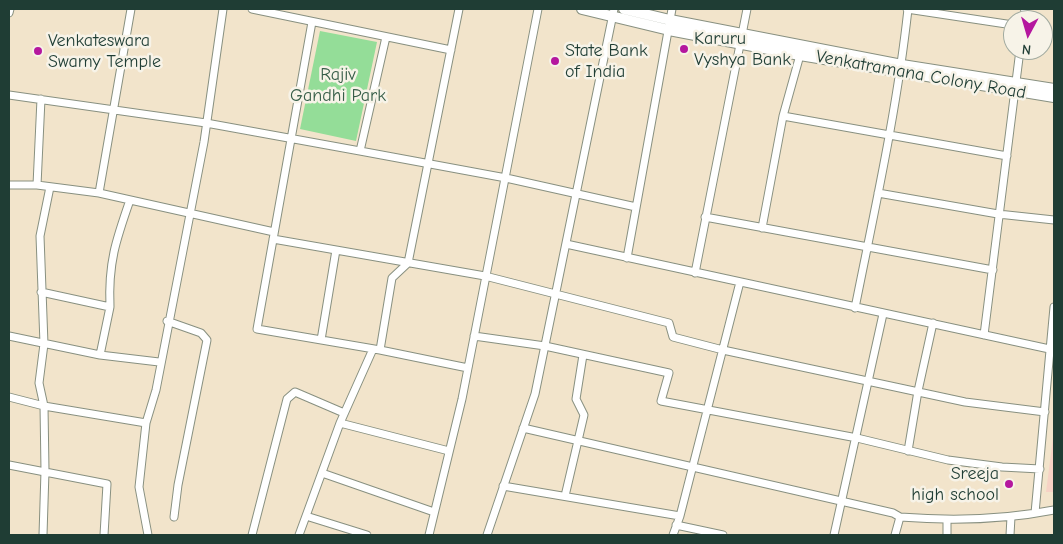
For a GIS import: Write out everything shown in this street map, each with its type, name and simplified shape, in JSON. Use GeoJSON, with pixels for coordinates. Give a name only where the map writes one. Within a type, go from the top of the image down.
{"type":"FeatureCollection","features":[{"type":"Feature","properties":{"kind":"main road","name":"Venkatramana Colony Road"},"geometry":{"type":"LineString","coordinates":[[582,9],[614,12],[741,39],[800,55],[901,68],[1015,88],[1054,97]]}},
{"type":"Feature","properties":{"kind":"main road"},"geometry":{"type":"LineString","coordinates":[[624,9],[670,25]]}},
{"type":"Feature","properties":{"kind":"main road"},"geometry":{"type":"LineString","coordinates":[[741,39],[901,68]]}},
{"type":"Feature","properties":{"kind":"main road"},"geometry":{"type":"LineString","coordinates":[[1015,88],[1054,89]]}},
{"type":"Feature","properties":{"kind":"street"},"geometry":{"type":"LineString","coordinates":[[9,13],[10,9]]}},
{"type":"Feature","properties":{"kind":"street"},"geometry":{"type":"LineString","coordinates":[[99,193],[131,9]]}},
{"type":"Feature","properties":{"kind":"street"},"geometry":{"type":"LineString","coordinates":[[148,535],[139,488],[146,423],[156,390],[167,322],[206,123],[223,9]]}},
{"type":"Feature","properties":{"kind":"street"},"geometry":{"type":"LineString","coordinates":[[252,9],[451,50]]}},
{"type":"Feature","properties":{"kind":"street"},"geometry":{"type":"LineString","coordinates":[[299,535],[344,413],[377,350],[392,278],[408,263],[458,9]]}},
{"type":"Feature","properties":{"kind":"street"},"geometry":{"type":"LineString","coordinates":[[429,535],[468,368],[538,9]]}},
{"type":"Feature","properties":{"kind":"street"},"geometry":{"type":"LineString","coordinates":[[627,258],[672,9]]}},
{"type":"Feature","properties":{"kind":"street"},"geometry":{"type":"LineString","coordinates":[[695,272],[747,9]]}},
{"type":"Feature","properties":{"kind":"street"},"geometry":{"type":"LineString","coordinates":[[855,308],[890,136],[908,9],[1003,23]]}},
{"type":"Feature","properties":{"kind":"street"},"geometry":{"type":"LineString","coordinates":[[487,535],[535,394],[614,12]]}},
{"type":"Feature","properties":{"kind":"street"},"geometry":{"type":"LineString","coordinates":[[312,22],[257,329],[468,368]]}},
{"type":"Feature","properties":{"kind":"street"},"geometry":{"type":"LineString","coordinates":[[360,151],[386,37]]}},
{"type":"Feature","properties":{"kind":"street"},"geometry":{"type":"LineString","coordinates":[[762,228],[783,116],[800,55]]}},
{"type":"Feature","properties":{"kind":"street"},"geometry":{"type":"LineString","coordinates":[[984,335],[1019,60]]}},
{"type":"Feature","properties":{"kind":"street"},"geometry":{"type":"LineString","coordinates":[[9,95],[206,123],[428,162],[636,207]]}},
{"type":"Feature","properties":{"kind":"street"},"geometry":{"type":"LineString","coordinates":[[37,185],[41,99]]}},
{"type":"Feature","properties":{"kind":"street"},"geometry":{"type":"LineString","coordinates":[[783,116],[1007,156]]}},
{"type":"Feature","properties":{"kind":"street"},"geometry":{"type":"LineString","coordinates":[[9,185],[37,185],[99,193],[336,250],[485,276],[669,323],[673,337],[723,350],[965,402],[1045,412]]}},
{"type":"Feature","properties":{"kind":"street"},"geometry":{"type":"LineString","coordinates":[[43,535],[45,471],[44,406],[39,383],[44,344],[40,236],[50,187]]}},
{"type":"Feature","properties":{"kind":"street"},"geometry":{"type":"LineString","coordinates":[[878,193],[998,214],[1054,220]]}},
{"type":"Feature","properties":{"kind":"street"},"geometry":{"type":"LineString","coordinates":[[100,355],[110,307],[108,277],[113,246],[130,200]]}},
{"type":"Feature","properties":{"kind":"street"},"geometry":{"type":"LineString","coordinates":[[705,217],[993,270]]}},
{"type":"Feature","properties":{"kind":"street"},"geometry":{"type":"LineString","coordinates":[[566,244],[855,308],[1052,349]]}},
{"type":"Feature","properties":{"kind":"street"},"geometry":{"type":"LineString","coordinates":[[321,340],[336,250]]}},
{"type":"Feature","properties":{"kind":"street"},"geometry":{"type":"LineString","coordinates":[[673,535],[693,468],[740,282]]}},
{"type":"Feature","properties":{"kind":"street"},"geometry":{"type":"LineString","coordinates":[[41,292],[110,307]]}},
{"type":"Feature","properties":{"kind":"street"},"geometry":{"type":"LineString","coordinates":[[1036,513],[1052,349],[1054,307]]}},
{"type":"Feature","properties":{"kind":"street"},"geometry":{"type":"LineString","coordinates":[[834,535],[883,314]]}},
{"type":"Feature","properties":{"kind":"street"},"geometry":{"type":"LineString","coordinates":[[167,322],[201,333],[207,340],[178,485],[174,517]]}},
{"type":"Feature","properties":{"kind":"street"},"geometry":{"type":"LineString","coordinates":[[908,451],[918,391],[934,323]]}},
{"type":"Feature","properties":{"kind":"street"},"geometry":{"type":"LineString","coordinates":[[9,336],[100,355],[160,362]]}},
{"type":"Feature","properties":{"kind":"street"},"geometry":{"type":"LineString","coordinates":[[474,336],[545,346],[669,373],[661,401],[857,438],[948,460],[1002,467],[1040,469]]}},
{"type":"Feature","properties":{"kind":"street"},"geometry":{"type":"LineString","coordinates":[[565,496],[584,414],[576,399],[583,355]]}},
{"type":"Feature","properties":{"kind":"street"},"geometry":{"type":"LineString","coordinates":[[252,535],[287,399],[295,392],[344,413]]}},
{"type":"Feature","properties":{"kind":"street"},"geometry":{"type":"LineString","coordinates":[[9,397],[44,406],[146,423]]}},
{"type":"Feature","properties":{"kind":"street"},"geometry":{"type":"LineString","coordinates":[[340,423],[449,452]]}},
{"type":"Feature","properties":{"kind":"street"},"geometry":{"type":"LineString","coordinates":[[523,428],[842,503],[893,513],[900,517],[947,521],[1011,517],[1054,510]]}},
{"type":"Feature","properties":{"kind":"street"},"geometry":{"type":"LineString","coordinates":[[9,465],[106,484],[104,535]]}},
{"type":"Feature","properties":{"kind":"street"},"geometry":{"type":"LineString","coordinates":[[322,473],[434,512]]}},
{"type":"Feature","properties":{"kind":"street"},"geometry":{"type":"LineString","coordinates":[[503,486],[680,516]]}},
{"type":"Feature","properties":{"kind":"street"},"geometry":{"type":"LineString","coordinates":[[306,516],[367,535]]}},
{"type":"Feature","properties":{"kind":"street"},"geometry":{"type":"LineString","coordinates":[[895,535],[900,517]]}},
{"type":"Feature","properties":{"kind":"street"},"geometry":{"type":"LineString","coordinates":[[1010,535],[1011,517]]}},
{"type":"Feature","properties":{"kind":"street"},"geometry":{"type":"LineString","coordinates":[[947,521],[947,535]]}},
{"type":"Feature","properties":{"kind":"street"},"geometry":{"type":"LineString","coordinates":[[676,525],[723,535]]}},
{"type":"Feature","properties":{"kind":"shaded area"},"geometry":{"type":"Polygon","coordinates":[[[1054,430],[1054,492],[1046,492],[1054,430]]]}},
{"type":"Feature","properties":{"kind":"green space","name":"Rajiv Gandhi Park"},"geometry":{"type":"Polygon","coordinates":[[[320,31],[377,42],[356,141],[300,129],[320,31]]]}},
{"type":"Feature","properties":{"kind":"place","name":"Karuru Vyshya Bank"},"geometry":{"type":"Point","coordinates":[684,49]}},
{"type":"Feature","properties":{"kind":"place","name":"Venkateswara Swamy Temple"},"geometry":{"type":"Point","coordinates":[38,51]}},
{"type":"Feature","properties":{"kind":"place","name":"State Bank of India"},"geometry":{"type":"Point","coordinates":[555,61]}},
{"type":"Feature","properties":{"kind":"place","name":"Sreeja high school"},"geometry":{"type":"Point","coordinates":[1009,484]}}]}
